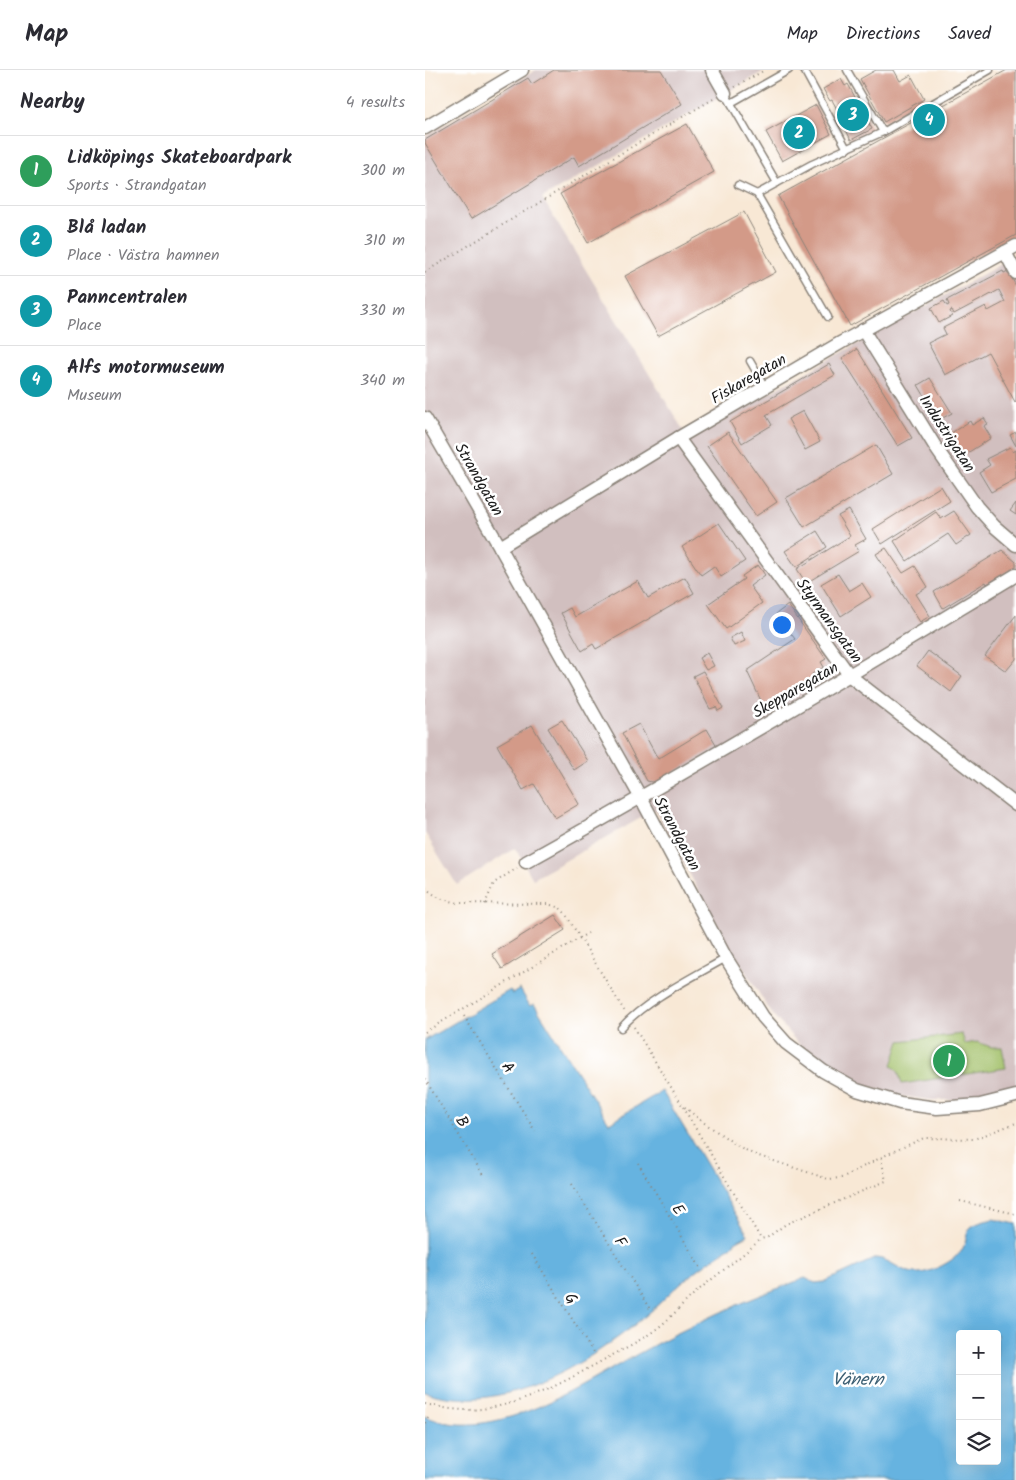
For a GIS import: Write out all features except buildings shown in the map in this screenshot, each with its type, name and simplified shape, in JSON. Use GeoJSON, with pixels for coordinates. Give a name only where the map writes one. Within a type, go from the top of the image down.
{"type":"FeatureCollection","features":[{"type":"Feature","properties":{"kind":"street"},"geometry":{"type":"LineString","coordinates":[[425,128],[522,70]]}},
{"type":"Feature","properties":{"kind":"street"},"geometry":{"type":"LineString","coordinates":[[712,70],[728,98]]}},
{"type":"Feature","properties":{"kind":"street"},"geometry":{"type":"LineString","coordinates":[[1010,249],[1016,273]]}},
{"type":"Feature","properties":{"kind":"street","name":"Fiskaregatan"},"geometry":{"type":"LineString","coordinates":[[501,547],[765,387],[863,330],[1010,249]]}},
{"type":"Feature","properties":{"kind":"street","name":"Industrigatan"},"geometry":{"type":"LineString","coordinates":[[863,330],[938,451],[977,507],[994,526],[1016,545]]}},
{"type":"Feature","properties":{"kind":"street","name":"Strandgatan"},"geometry":{"type":"LineString","coordinates":[[425,418],[501,547],[641,798],[726,958],[763,1017],[786,1043],[823,1071],[857,1090],[901,1103],[937,1108],[980,1106],[1016,1096]]}},
{"type":"Feature","properties":{"kind":"street","name":"Styrmansgatan"},"geometry":{"type":"LineString","coordinates":[[678,438],[850,676],[1016,805]]}},
{"type":"Feature","properties":{"kind":"street","name":"Skepparegatan"},"geometry":{"type":"LineString","coordinates":[[526,862],[641,798],[850,676],[1016,575]]}},
{"type":"Feature","properties":{"kind":"lane"},"geometry":{"type":"LineString","coordinates":[[777,183],[728,98],[789,70]]}},
{"type":"Feature","properties":{"kind":"lane"},"geometry":{"type":"LineString","coordinates":[[804,70],[847,148]]}},
{"type":"Feature","properties":{"kind":"lane"},"geometry":{"type":"LineString","coordinates":[[847,70],[883,132]]}},
{"type":"Feature","properties":{"kind":"lane"},"geometry":{"type":"LineString","coordinates":[[757,194],[812,164],[883,132],[990,70]]}},
{"type":"Feature","properties":{"kind":"lane"},"geometry":{"type":"LineString","coordinates":[[738,184],[757,194],[828,317]]}},
{"type":"Feature","properties":{"kind":"lane"},"geometry":{"type":"LineString","coordinates":[[750,361],[765,387]]}},
{"type":"Feature","properties":{"kind":"lane"},"geometry":{"type":"LineString","coordinates":[[621,1028],[629,1019],[671,990],[726,958]]}},
{"type":"Feature","properties":{"kind":"path"},"geometry":{"type":"LineString","coordinates":[[425,272],[553,196],[635,144],[728,98],[765,70]]}},
{"type":"Feature","properties":{"kind":"path"},"geometry":{"type":"LineString","coordinates":[[485,904],[494,883],[526,862]]}},
{"type":"Feature","properties":{"kind":"path"},"geometry":{"type":"LineString","coordinates":[[425,888],[439,898],[457,903],[554,905],[565,913],[761,1238]]}},
{"type":"Feature","properties":{"kind":"path"},"geometry":{"type":"LineString","coordinates":[[425,1032],[588,933]]}},
{"type":"Feature","properties":{"kind":"path","name":"A"},"geometry":{"type":"LineString","coordinates":[[465,1016],[535,1130]]}},
{"type":"Feature","properties":{"kind":"path","name":"B"},"geometry":{"type":"LineString","coordinates":[[425,1079],[483,1175]]}},
{"type":"Feature","properties":{"kind":"path"},"geometry":{"type":"LineString","coordinates":[[682,1105],[738,1146],[773,1162],[827,1179],[841,1178],[924,1138],[974,1139],[1016,1123]]}},
{"type":"Feature","properties":{"kind":"path"},"geometry":{"type":"LineString","coordinates":[[425,1404],[447,1408],[483,1409],[527,1399],[551,1389],[653,1332],[694,1294],[761,1238],[768,1237],[786,1224],[886,1181],[881,1158]]}},
{"type":"Feature","properties":{"kind":"path","name":"E"},"geometry":{"type":"LineString","coordinates":[[638,1163],[701,1267]]}},
{"type":"Feature","properties":{"kind":"path","name":"F"},"geometry":{"type":"LineString","coordinates":[[572,1184],[651,1310]]}},
{"type":"Feature","properties":{"kind":"path"},"geometry":{"type":"LineString","coordinates":[[960,1201],[1016,1214]]}},
{"type":"Feature","properties":{"kind":"path","name":"G"},"geometry":{"type":"LineString","coordinates":[[532,1254],[593,1353]]}},
{"type":"Feature","properties":{"kind":"path"},"geometry":{"type":"LineString","coordinates":[[425,1423],[428,1418]]}},
{"type":"Feature","properties":{"kind":"shaded area"},"geometry":{"type":"Polygon","coordinates":[[[536,70],[766,70],[542,198],[688,438],[1016,256],[1016,1089],[972,1100],[932,1100],[899,1096],[863,1085],[830,1067],[798,1043],[772,1014],[722,934],[655,810],[533,879],[515,848],[457,885],[425,833],[425,137],[536,70]]]}},
{"type":"Feature","properties":{"kind":"green space"},"geometry":{"type":"Polygon","coordinates":[[[962,1034],[965,1044],[977,1042],[991,1047],[1002,1047],[1006,1068],[902,1084],[898,1071],[892,1065],[900,1041],[962,1034]]]}},
{"type":"Feature","properties":{"kind":"water"},"geometry":{"type":"Polygon","coordinates":[[[520,989],[530,1006],[534,1004],[609,1123],[662,1091],[748,1235],[735,1242],[688,1277],[648,1314],[621,1335],[569,1368],[541,1382],[513,1392],[483,1397],[454,1398],[425,1392],[425,1040],[510,990],[512,994],[520,989]]]}},
{"type":"Feature","properties":{"kind":"water","name":"Vänern"},"geometry":{"type":"Polygon","coordinates":[[[993,1219],[1016,1224],[1016,1480],[425,1480],[425,1416],[449,1423],[474,1424],[500,1420],[526,1412],[576,1389],[704,1320],[805,1278],[815,1283],[824,1282],[876,1258],[901,1269],[916,1273],[935,1269],[955,1258],[960,1253],[971,1227],[993,1219]]]}},
{"type":"Feature","properties":{"kind":"place","name":"Panncentralen"},"geometry":{"type":"Point","coordinates":[853,115]}},
{"type":"Feature","properties":{"kind":"place","name":"Alfs motormuseum"},"geometry":{"type":"Point","coordinates":[929,120]}},
{"type":"Feature","properties":{"kind":"place","name":"Blå ladan"},"geometry":{"type":"Point","coordinates":[799,133]}},
{"type":"Feature","properties":{"kind":"place","name":"Lidköpings Skateboardpark"},"geometry":{"type":"Point","coordinates":[949,1061]}}]}
